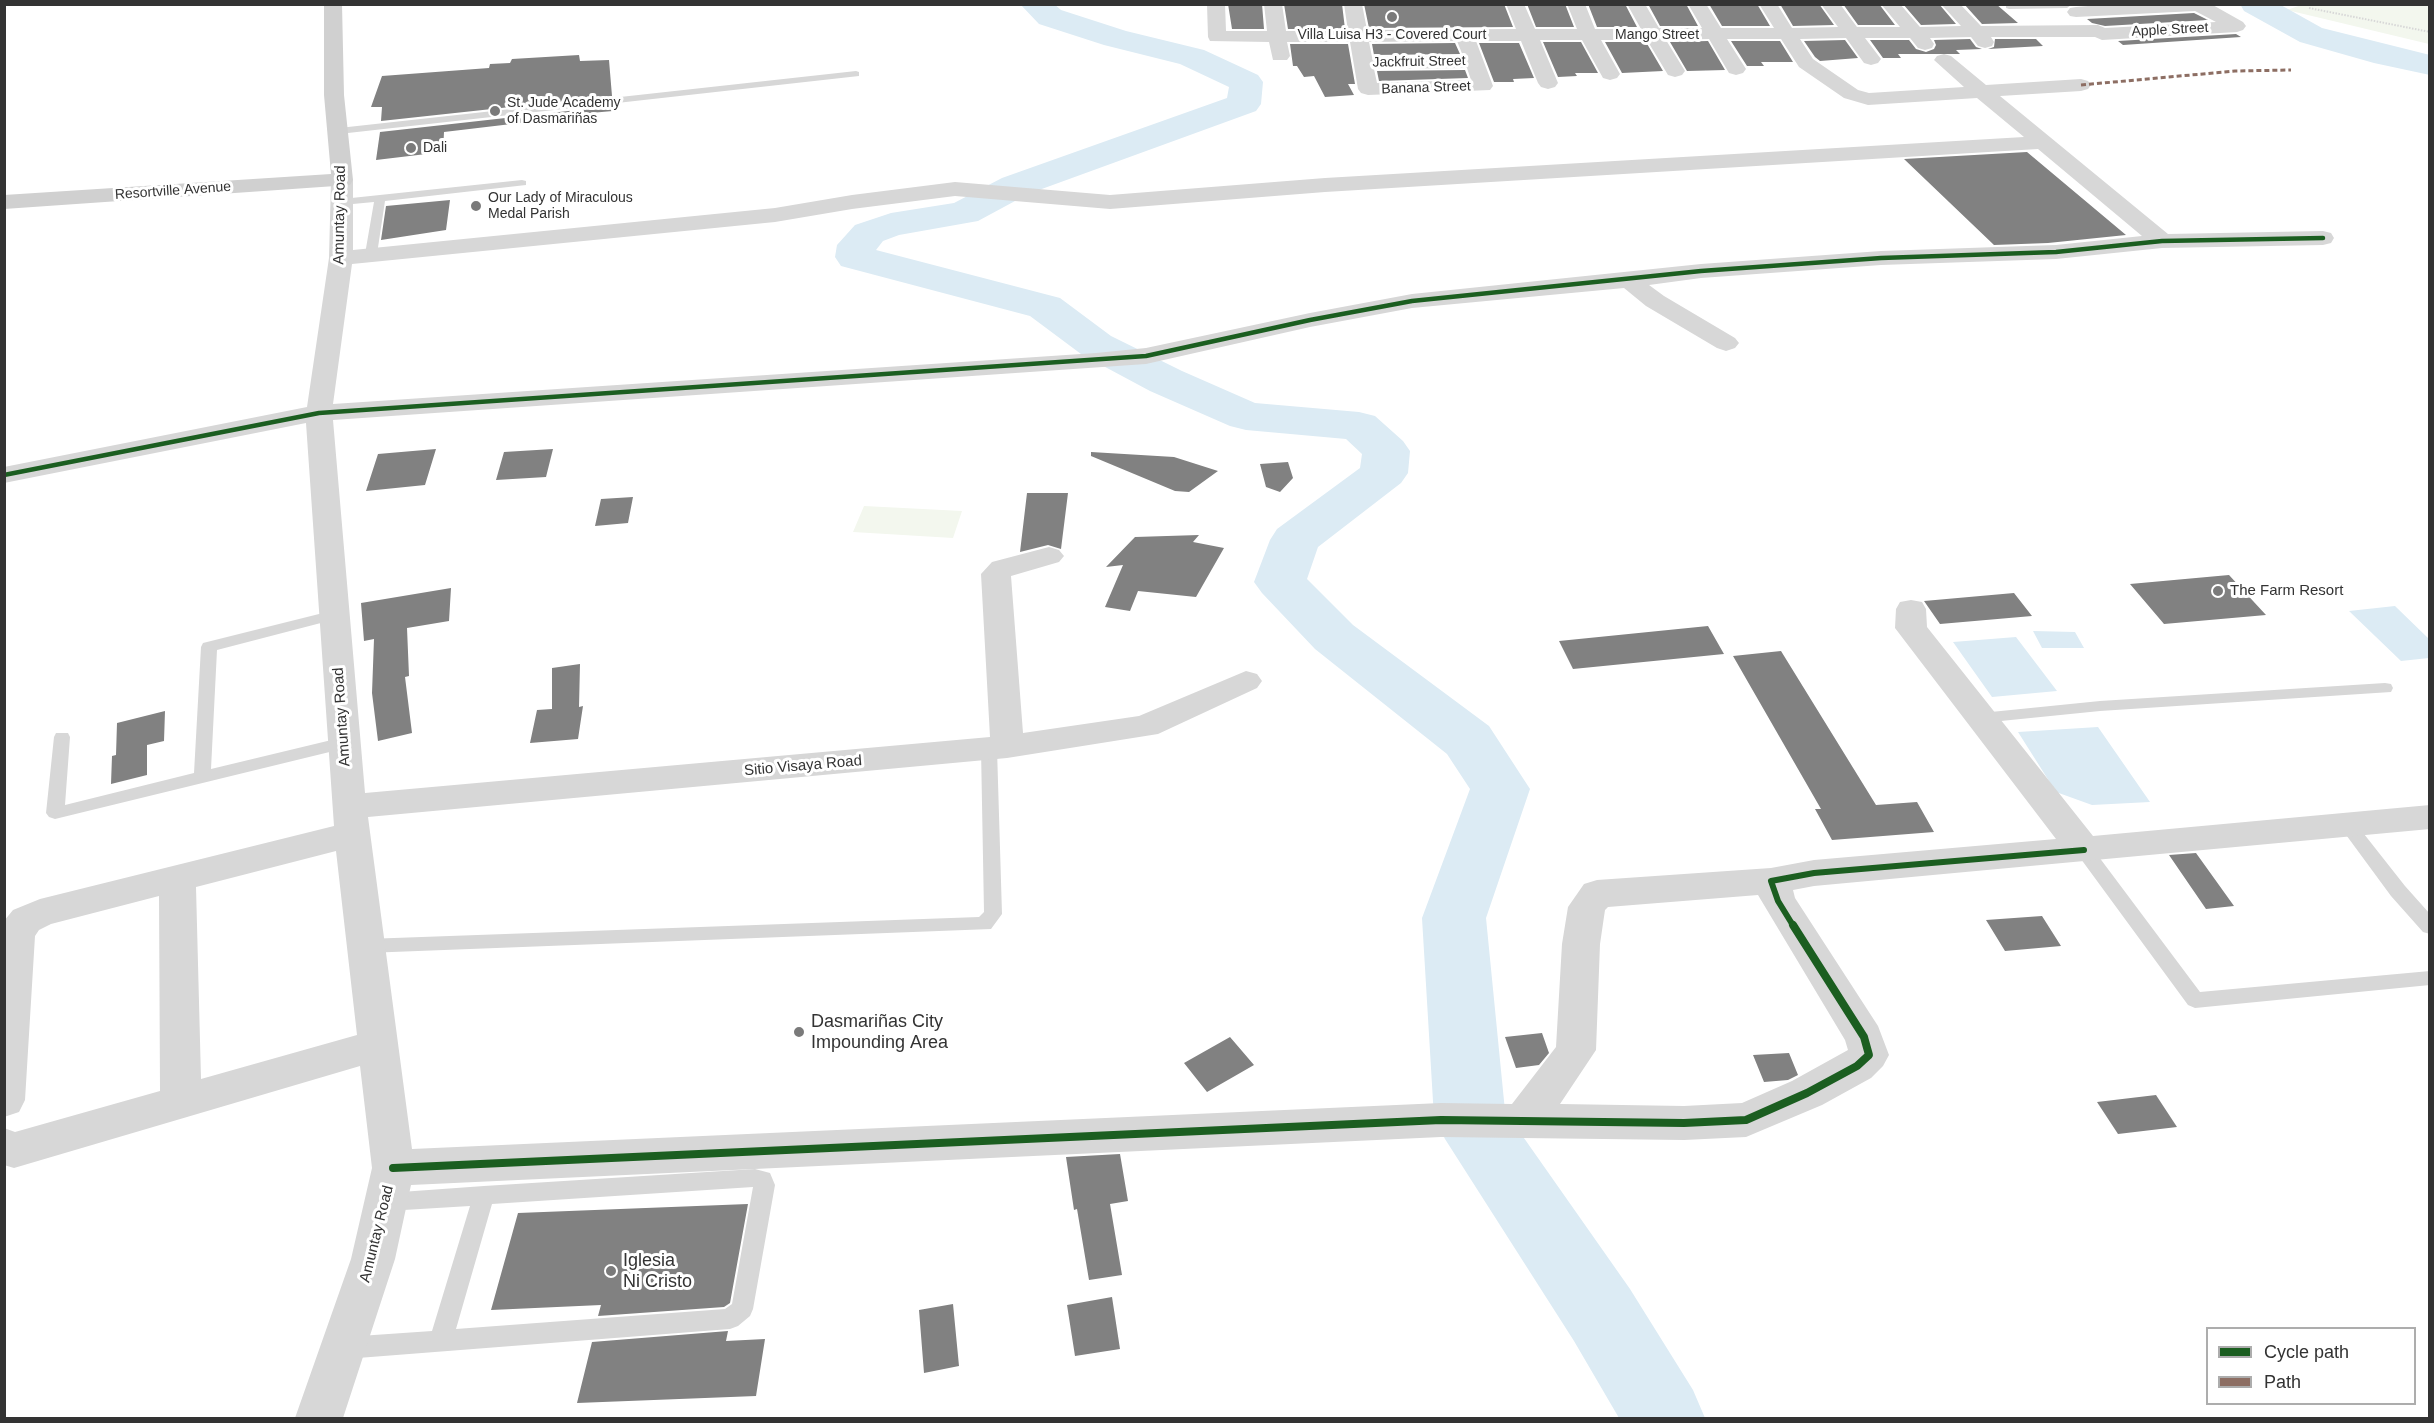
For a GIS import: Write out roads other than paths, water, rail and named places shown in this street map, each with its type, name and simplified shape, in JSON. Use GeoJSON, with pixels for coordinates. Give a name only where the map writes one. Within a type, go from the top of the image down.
{"type":"FeatureCollection","features":[{"type":"Feature","properties":{"kind":"street","name":"Amuntay Road"},"geometry":{"type":"LineString","coordinates":[[320,1419],[373,1259],[389,1185],[378,1045],[351,821],[319,413],[356,256],[342,191],[339,131],[334,95],[333,4]]}},
{"type":"Feature","properties":{"kind":"street","name":"Mango Street"},"geometry":{"type":"LineString","coordinates":[[1216,4],[1217,37],[1279,47],[1360,38],[1974,32],[2105,36]]}},
{"type":"Feature","properties":{"kind":"street"},"geometry":{"type":"LineString","coordinates":[[1273,4],[1279,47]]}},
{"type":"Feature","properties":{"kind":"street"},"geometry":{"type":"LineString","coordinates":[[1353,4],[1364,63]]}},
{"type":"Feature","properties":{"kind":"street"},"geometry":{"type":"LineString","coordinates":[[1515,4],[1548,82]]}},
{"type":"Feature","properties":{"kind":"street"},"geometry":{"type":"LineString","coordinates":[[1576,4],[1589,36],[1610,74]]}},
{"type":"Feature","properties":{"kind":"street"},"geometry":{"type":"LineString","coordinates":[[1636,4],[1675,71]]}},
{"type":"Feature","properties":{"kind":"street"},"geometry":{"type":"LineString","coordinates":[[1697,4],[1736,69]]}},
{"type":"Feature","properties":{"kind":"street"},"geometry":{"type":"LineString","coordinates":[[1768,4],[1806,63],[1851,94],[1868,99],[2081,85]]}},
{"type":"Feature","properties":{"kind":"street"},"geometry":{"type":"LineString","coordinates":[[1830,4],[1871,59]]}},
{"type":"Feature","properties":{"kind":"street"},"geometry":{"type":"LineString","coordinates":[[1890,4],[1940,59],[2162,241]]}},
{"type":"Feature","properties":{"kind":"street"},"geometry":{"type":"LineString","coordinates":[[1950,4],[1974,32],[1995,51]]}},
{"type":"Feature","properties":{"kind":"street"},"geometry":{"type":"LineString","coordinates":[[2070,7],[2198,5]]}},
{"type":"Feature","properties":{"kind":"street","name":"Apple Street"},"geometry":{"type":"LineString","coordinates":[[2105,36],[2237,26],[2198,5]]}},
{"type":"Feature","properties":{"kind":"street"},"geometry":{"type":"LineString","coordinates":[[2070,7],[2105,36]]}},
{"type":"Feature","properties":{"kind":"street"},"geometry":{"type":"LineString","coordinates":[[1465,37],[1474,62]]}},
{"type":"Feature","properties":{"kind":"street","name":"Jackfruit Street"},"geometry":{"type":"LineString","coordinates":[[1364,63],[1474,62]]}},
{"type":"Feature","properties":{"kind":"street","name":"Banana Street"},"geometry":{"type":"LineString","coordinates":[[1364,63],[1368,89],[1483,86],[1474,62]]}},
{"type":"Feature","properties":{"kind":"street"},"geometry":{"type":"LineString","coordinates":[[356,256],[775,215],[955,189],[1080,201],[1141,201],[1324,185],[2043,142]]}},
{"type":"Feature","properties":{"kind":"street","name":"Resortville Avenue"},"geometry":{"type":"LineString","coordinates":[[4,202],[342,191]]}},
{"type":"Feature","properties":{"kind":"street"},"geometry":{"type":"LineString","coordinates":[[4,475],[319,413],[1096,362],[1146,356],[1310,320],[1412,301],[1701,271],[1788,264],[2056,252],[2162,241],[2323,238]]}},
{"type":"Feature","properties":{"kind":"street"},"geometry":{"type":"LineString","coordinates":[[1629,280],[1655,301],[1726,343]]}},
{"type":"Feature","properties":{"kind":"street"},"geometry":{"type":"LineString","coordinates":[[998,748],[996,574],[1003,568],[1049,556]]}},
{"type":"Feature","properties":{"kind":"street"},"geometry":{"type":"LineString","coordinates":[[1911,609],[1911,628],[2084,850]]}},
{"type":"Feature","properties":{"kind":"street","name":"Sitio Visaya Road"},"geometry":{"type":"LineString","coordinates":[[4,1100],[16,933],[26,920],[40,913],[177,879],[351,821],[998,748],[1146,726],[1246,681]]}},
{"type":"Feature","properties":{"kind":"street"},"geometry":{"type":"LineString","coordinates":[[1516,1120],[1553,1083],[1576,1050],[1581,944],[1587,907],[1597,894],[1771,881],[1814,873],[2430,817]]}},
{"type":"Feature","properties":{"kind":"street"},"geometry":{"type":"LineString","coordinates":[[177,879],[181,1102]]}},
{"type":"Feature","properties":{"kind":"street"},"geometry":{"type":"LineString","coordinates":[[389,1185],[1441,1120],[1684,1123],[1746,1120],[1857,1066],[1869,1055],[1864,1037],[1778,901],[1771,881]]}},
{"type":"Feature","properties":{"kind":"street"},"geometry":{"type":"LineString","coordinates":[[4,1146],[14,1150],[378,1045]]}},
{"type":"Feature","properties":{"kind":"lane"},"geometry":{"type":"LineString","coordinates":[[2009,6],[2070,7]]}},
{"type":"Feature","properties":{"kind":"lane"},"geometry":{"type":"LineString","coordinates":[[339,131],[856,74]]}},
{"type":"Feature","properties":{"kind":"lane"},"geometry":{"type":"LineString","coordinates":[[342,191],[380,198],[522,183]]}},
{"type":"Feature","properties":{"kind":"lane"},"geometry":{"type":"LineString","coordinates":[[356,256],[380,198]]}},
{"type":"Feature","properties":{"kind":"lane"},"geometry":{"type":"LineString","coordinates":[[202,777],[209,647],[334,615]]}},
{"type":"Feature","properties":{"kind":"lane"},"geometry":{"type":"LineString","coordinates":[[1982,718],[2100,706],[2385,688]]}},
{"type":"Feature","properties":{"kind":"lane"},"geometry":{"type":"LineString","coordinates":[[62,737],[55,813],[344,742]]}},
{"type":"Feature","properties":{"kind":"lane"},"geometry":{"type":"LineString","coordinates":[[366,946],[984,924],[993,914],[998,748]]}},
{"type":"Feature","properties":{"kind":"lane"},"geometry":{"type":"LineString","coordinates":[[2347,824],[2398,891],[2430,927]]}},
{"type":"Feature","properties":{"kind":"lane"},"geometry":{"type":"LineString","coordinates":[[2084,850],[2194,1000],[2430,978]]}},
{"type":"Feature","properties":{"kind":"lane"},"geometry":{"type":"LineString","coordinates":[[343,1348],[730,1319],[742,1309],[764,1185],[762,1179],[755,1178],[484,1195],[389,1185]]}},
{"type":"Feature","properties":{"kind":"lane"},"geometry":{"type":"LineString","coordinates":[[441,1341],[484,1195]]}},
{"type":"Feature","properties":{"kind":"waterway"},"geometry":{"type":"LineString","coordinates":[[1035,4],[1050,17],[1115,38],[1192,57],[1246,82],[1244,104],[1015,186],[964,213],[891,225],[869,233],[857,245],[855,257],[1045,307],[1096,345],[1166,381],[1246,416],[1359,426],[1386,451],[1384,473],[1295,540],[1280,582],[1334,637],[1468,740],[1500,789],[1454,918],[1470,1118],[1602,1315],[1664,1418]]}},
{"type":"Feature","properties":{"kind":"waterway"},"geometry":{"type":"LineString","coordinates":[[2255,4],[2311,35],[2386,56],[2430,65]]}},
{"type":"Feature","properties":{"kind":"place","name":"Villa Luisa H3 - Covered Court"},"geometry":{"type":"Point","coordinates":[1392,17]}},
{"type":"Feature","properties":{"kind":"place","name":"St. Jude Academy of Dasmariñas"},"geometry":{"type":"Point","coordinates":[495,111]}},
{"type":"Feature","properties":{"kind":"place","name":"Dali"},"geometry":{"type":"Point","coordinates":[411,148]}},
{"type":"Feature","properties":{"kind":"place","name":"Our Lady of Miraculous Medal Parish"},"geometry":{"type":"Point","coordinates":[476,206]}},
{"type":"Feature","properties":{"kind":"place","name":"The Farm Resort"},"geometry":{"type":"Point","coordinates":[2218,591]}},
{"type":"Feature","properties":{"kind":"place","name":"Dasmariñas City Impounding Area"},"geometry":{"type":"Point","coordinates":[799,1032]}},
{"type":"Feature","properties":{"kind":"place","name":"Iglesia Ni Cristo"},"geometry":{"type":"Point","coordinates":[611,1271]}}]}
